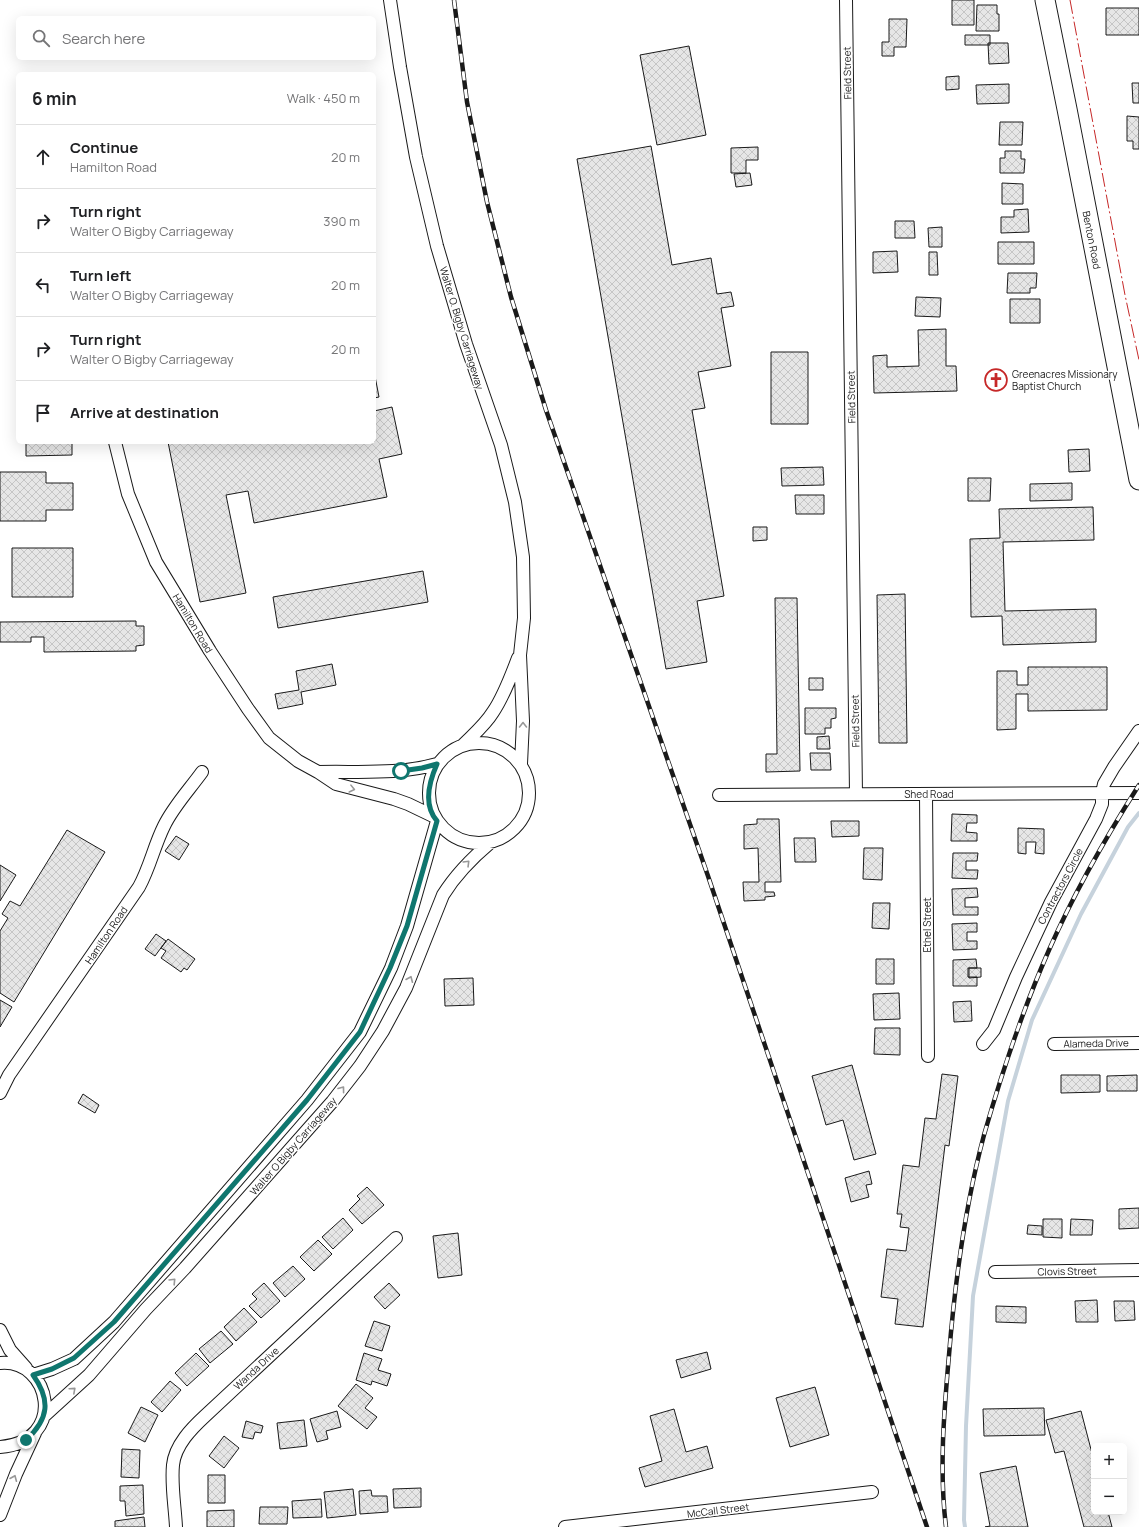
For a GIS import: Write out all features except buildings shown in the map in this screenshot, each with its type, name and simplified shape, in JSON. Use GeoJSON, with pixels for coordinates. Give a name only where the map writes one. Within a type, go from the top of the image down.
{"type":"FeatureCollection","features":[{"type":"Feature","properties":{"kind":"main road","name":"Benton Road"},"geometry":{"type":"LineString","coordinates":[[1045,0],[1139,480]]}},
{"type":"Feature","properties":{"kind":"street","name":"Walter O. Bigby Carriageway"},"geometry":{"type":"LineString","coordinates":[[390,0],[416,157],[437,246],[466,344],[501,445],[515,502],[523,557],[524,618],[520,655],[523,721],[521,764]]}},
{"type":"Feature","properties":{"kind":"street","name":"Field Street"},"geometry":{"type":"LineString","coordinates":[[846,0],[856,794]]}},
{"type":"Feature","properties":{"kind":"street","name":"Hamilton Road"},"geometry":{"type":"LineString","coordinates":[[116,444],[128,494],[156,562],[210,651],[269,738],[298,761],[336,784],[394,799],[408,804],[435,818]]}},
{"type":"Feature","properties":{"kind":"street","name":"Walter O. Bigby Carriageway"},"geometry":{"type":"LineString","coordinates":[[463,745],[481,728],[493,712],[502,697],[520,655]]}},
{"type":"Feature","properties":{"kind":"street","name":"Contractors Circle"},"geometry":{"type":"LineString","coordinates":[[983,1044],[994,1030],[1048,907],[1096,819],[1102,804],[1102,793],[1108,776],[1139,731]]}},
{"type":"Feature","properties":{"kind":"street","name":"Walter O Bigby Carriageway"},"geometry":{"type":"LineString","coordinates":[[479,742],[496,745],[510,752],[521,764],[528,779],[530,795],[526,811],[518,825],[506,836],[490,842],[475,843],[461,840],[448,832],[435,818],[428,793],[430,778],[437,764],[449,752],[463,745],[479,742]]}},
{"type":"Feature","properties":{"kind":"street","name":"Hamilton Road"},"geometry":{"type":"LineString","coordinates":[[318,772],[378,773],[422,768],[437,764]]}},
{"type":"Feature","properties":{"kind":"street","name":"Hamilton Road"},"geometry":{"type":"LineString","coordinates":[[0,1093],[5,1072],[139,887],[165,824],[202,772]]}},
{"type":"Feature","properties":{"kind":"street","name":"Shed Road"},"geometry":{"type":"LineString","coordinates":[[719,795],[1139,793]]}},
{"type":"Feature","properties":{"kind":"street","name":"Ethel Street"},"geometry":{"type":"LineString","coordinates":[[926,794],[928,1056]]}},
{"type":"Feature","properties":{"kind":"street","name":"Walter O Bigby Carriageway"},"geometry":{"type":"LineString","coordinates":[[44,1416],[45,1401],[41,1387],[31,1373],[52,1369],[74,1358],[114,1322],[307,1100],[360,1032],[390,968],[407,926],[435,818]]}},
{"type":"Feature","properties":{"kind":"street","name":"Walter O Bigby Carriageway"},"geometry":{"type":"LineString","coordinates":[[0,1447],[13,1446],[26,1440],[37,1430],[44,1416],[89,1375],[146,1309],[185,1268],[332,1102],[360,1066],[383,1030],[406,988],[443,895],[462,869],[490,842]]}},
{"type":"Feature","properties":{"kind":"street","name":"Alameda Drive"},"geometry":{"type":"LineString","coordinates":[[1054,1044],[1139,1043]]}},
{"type":"Feature","properties":{"kind":"street","name":"Wanda Drive"},"geometry":{"type":"LineString","coordinates":[[176,1527],[173,1463],[177,1452],[190,1432],[205,1416],[396,1238]]}},
{"type":"Feature","properties":{"kind":"street","name":"Clovis Street"},"geometry":{"type":"LineString","coordinates":[[995,1272],[1139,1270]]}},
{"type":"Feature","properties":{"kind":"street"},"geometry":{"type":"LineString","coordinates":[[0,1330],[10,1350],[31,1373]]}},
{"type":"Feature","properties":{"kind":"street"},"geometry":{"type":"LineString","coordinates":[[0,1363],[17,1365],[31,1373]]}},
{"type":"Feature","properties":{"kind":"street"},"geometry":{"type":"LineString","coordinates":[[0,1515],[16,1474],[37,1430]]}},
{"type":"Feature","properties":{"kind":"street","name":"McCall Street"},"geometry":{"type":"LineString","coordinates":[[565,1527],[872,1492]]}},
{"type":"Feature","properties":{"kind":"waterway"},"geometry":{"type":"LineString","coordinates":[[965,1527],[966,1426],[973,1296],[1008,1101],[1032,1020],[1081,914],[1128,827],[1139,813]]}},
{"type":"Feature","properties":{"kind":"railway"},"geometry":{"type":"LineString","coordinates":[[454,0],[467,102],[487,202],[511,297],[546,410],[708,876],[927,1527]]}},
{"type":"Feature","properties":{"kind":"railway"},"geometry":{"type":"LineString","coordinates":[[946,1527],[943,1484],[943,1441],[951,1327],[966,1216],[984,1135],[998,1088],[1030,995],[1049,950],[1069,907],[1091,866],[1139,785]]}},
{"type":"Feature","properties":{"kind":"power"},"geometry":{"type":"LineString","coordinates":[[1070,0],[1125,295],[1139,360]]}},
{"type":"Feature","properties":{"kind":"place","name":"Greenacres Missionary Baptist Church"},"geometry":{"type":"Point","coordinates":[996,380]}},
{"type":"Feature","properties":{"kind":"route"},"geometry":{"type":"LineString","coordinates":[[26,1440],[37,1430],[44,1416],[45,1401],[41,1387],[33,1375],[52,1369],[74,1358],[114,1322],[307,1100],[360,1032],[390,968],[407,926],[437,821],[432,816],[428,793],[430,778],[437,764],[401,771]]}}]}
